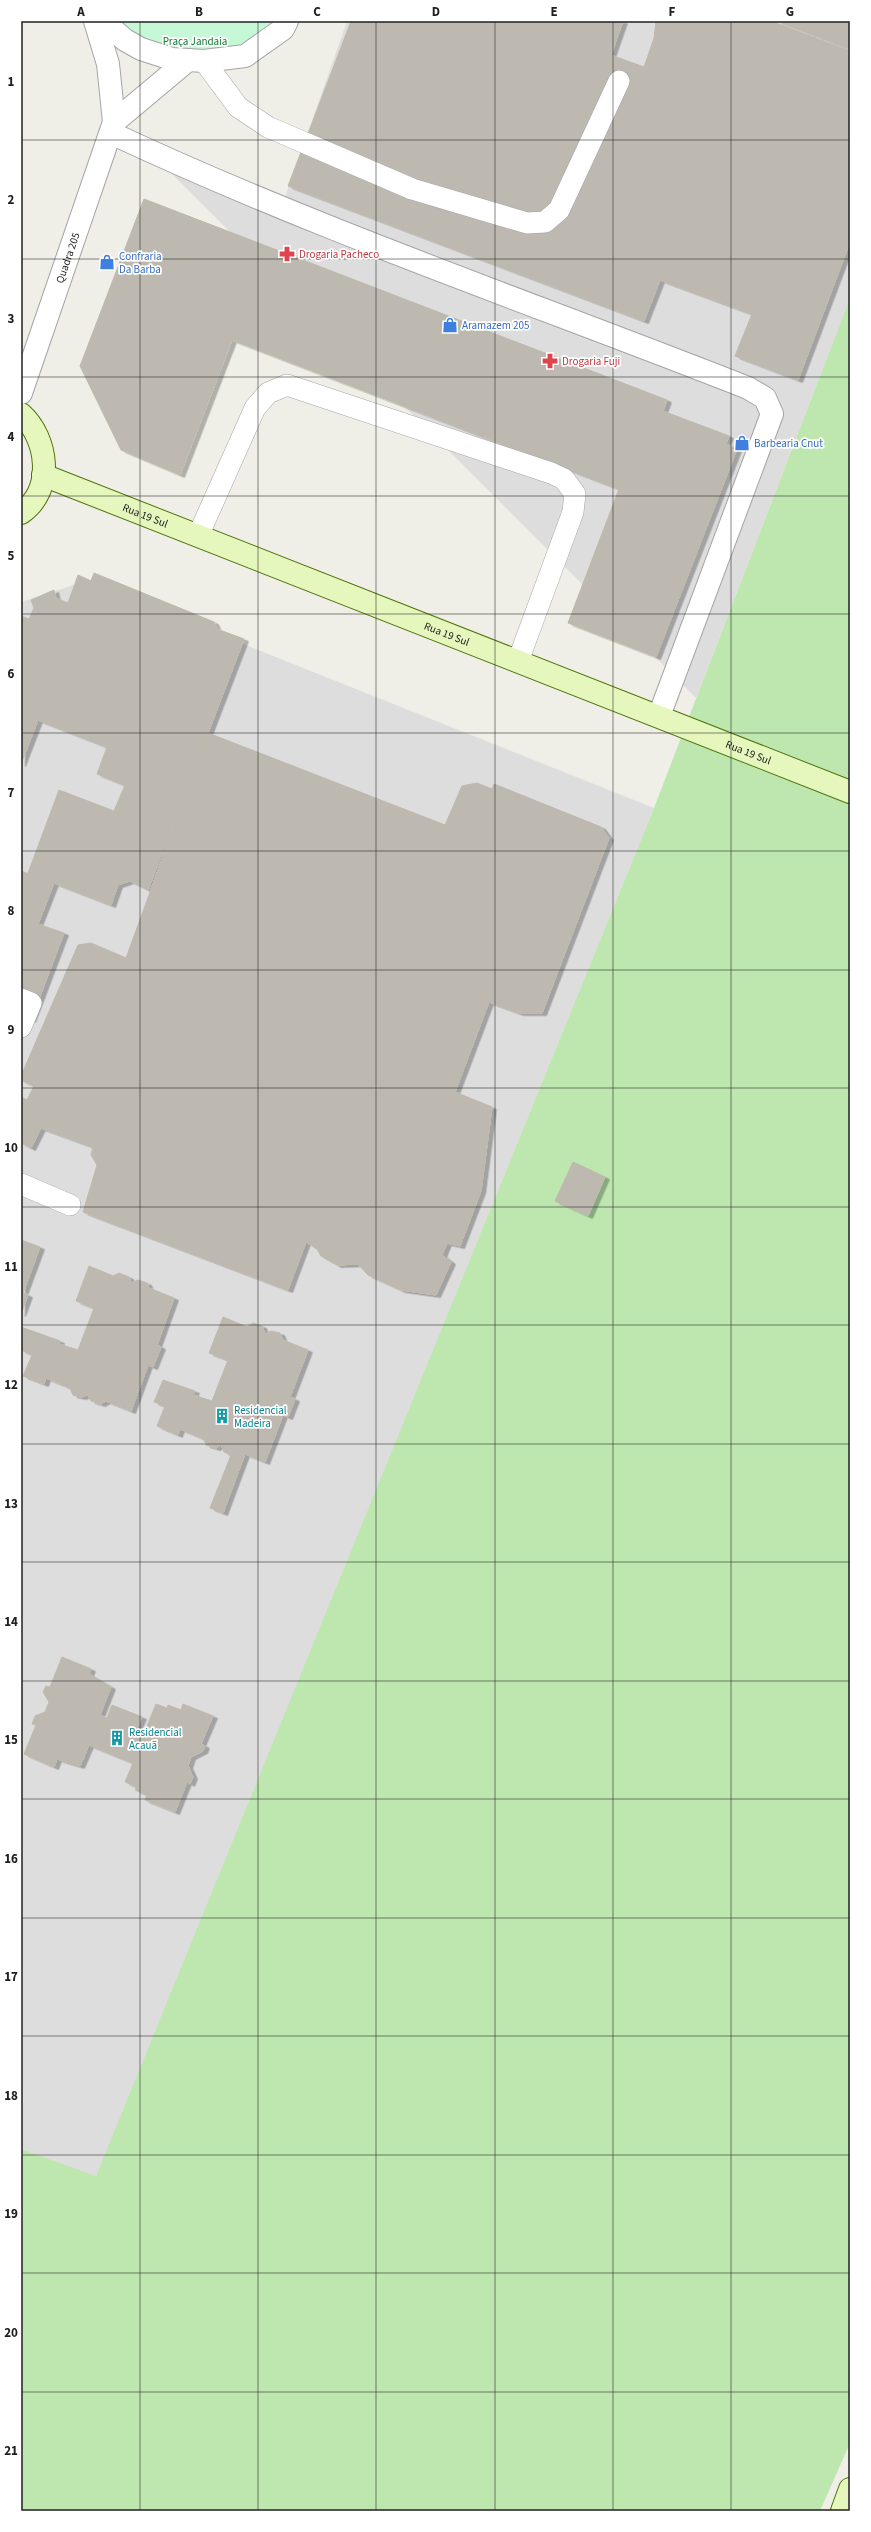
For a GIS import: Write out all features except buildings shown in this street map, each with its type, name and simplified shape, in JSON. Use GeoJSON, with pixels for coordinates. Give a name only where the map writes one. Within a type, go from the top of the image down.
{"type":"FeatureCollection","features":[{"type":"Feature","properties":{"kind":"street","name":"Quadra 205"},"geometry":{"type":"LineString","coordinates":[[21,393],[113,128],[108,64],[95,21]]}},
{"type":"Feature","properties":{"kind":"street"},"geometry":{"type":"LineString","coordinates":[[103,21],[125,40],[141,49],[172,59],[196,60],[245,56],[283,29],[287,21]]}},
{"type":"Feature","properties":{"kind":"street"},"geometry":{"type":"LineString","coordinates":[[196,60],[113,128],[199,174],[337,231],[571,318],[748,388],[765,398],[772,414],[659,716]]}},
{"type":"Feature","properties":{"kind":"street"},"geometry":{"type":"LineString","coordinates":[[21,414],[29,422],[39,438],[44,456],[44,475],[36,494],[21,513]]}},
{"type":"Feature","properties":{"kind":"street","name":"Rua 19 Sul"},"geometry":{"type":"LineString","coordinates":[[44,475],[850,792]]}},
{"type":"Feature","properties":{"kind":"street"},"geometry":{"type":"LineString","coordinates":[[842,2511],[850,2489]]}},
{"type":"Feature","properties":{"kind":"lane"},"geometry":{"type":"LineString","coordinates":[[196,60],[238,107],[268,127],[412,189],[527,223],[545,222],[559,210],[619,81]]}},
{"type":"Feature","properties":{"kind":"lane"},"geometry":{"type":"LineString","coordinates":[[198,536],[255,408],[268,393],[287,385],[550,473],[564,479],[575,494],[573,512],[518,661]]}},
{"type":"Feature","properties":{"kind":"lane"},"geometry":{"type":"LineString","coordinates":[[21,999],[31,1003],[21,1027]]}},
{"type":"Feature","properties":{"kind":"lane"},"geometry":{"type":"LineString","coordinates":[[21,1184],[70,1205]]}},
{"type":"Feature","properties":{"kind":"shaded area"},"geometry":{"type":"Polygon","coordinates":[[[347,21],[850,21],[850,298],[696,698],[152,154],[283,203],[347,21]]]}},
{"type":"Feature","properties":{"kind":"shaded area"},"geometry":{"type":"Polygon","coordinates":[[[86,581],[654,808],[96,2177],[21,2149],[21,602],[86,581]]]}},
{"type":"Feature","properties":{"kind":"green space","name":"Praça Jandaia"},"geometry":{"type":"Polygon","coordinates":[[[103,21],[287,21],[245,56],[188,60],[103,21]]]}},
{"type":"Feature","properties":{"kind":"green space"},"geometry":{"type":"Polygon","coordinates":[[[850,298],[850,2443],[820,2511],[21,2511],[21,2149],[96,2176],[654,808],[850,298]]]}},
{"type":"Feature","properties":{"kind":"place","name":"Drogaria Pacheco"},"geometry":{"type":"Point","coordinates":[287,254]}},
{"type":"Feature","properties":{"kind":"place","name":"Confraria Da Barba"},"geometry":{"type":"Point","coordinates":[107,262]}},
{"type":"Feature","properties":{"kind":"place","name":"Aramazem 205"},"geometry":{"type":"Point","coordinates":[450,325]}},
{"type":"Feature","properties":{"kind":"place","name":"Drogaria Fuji"},"geometry":{"type":"Point","coordinates":[550,361]}},
{"type":"Feature","properties":{"kind":"place","name":"Barbearia Cnut"},"geometry":{"type":"Point","coordinates":[742,443]}},
{"type":"Feature","properties":{"kind":"place","name":"Residencial Madeira"},"geometry":{"type":"Point","coordinates":[222,1416]}},
{"type":"Feature","properties":{"kind":"place","name":"Residencial Acauã"},"geometry":{"type":"Point","coordinates":[117,1738]}}]}
